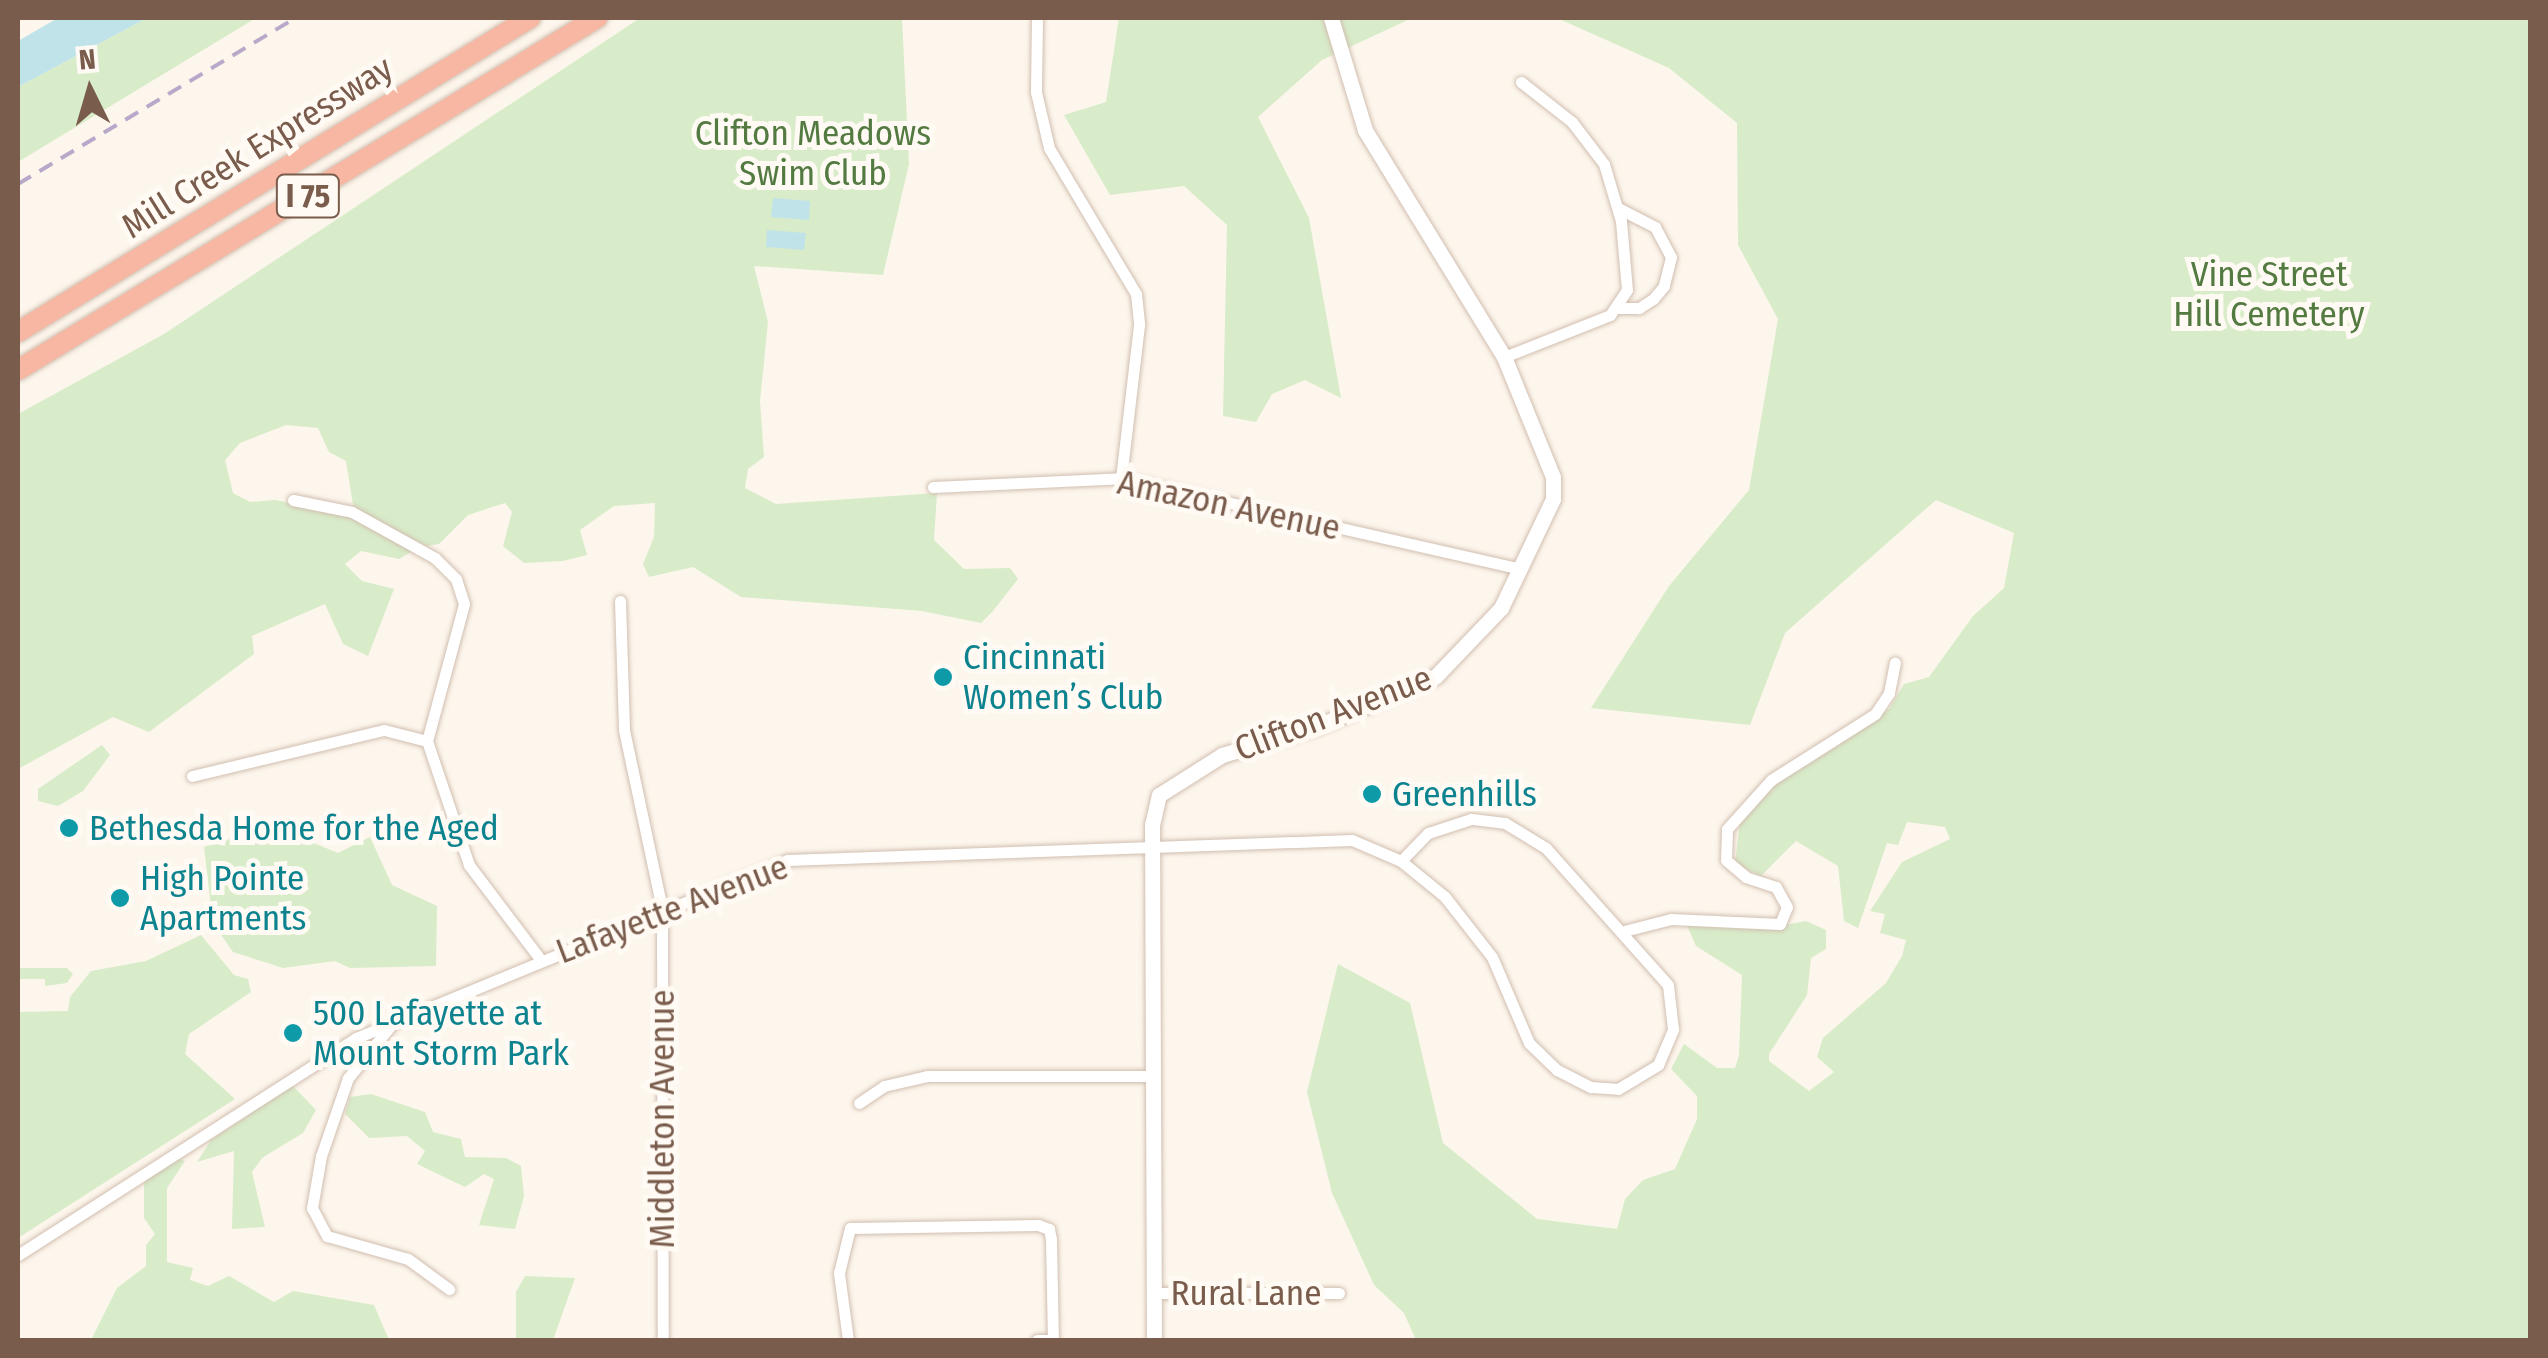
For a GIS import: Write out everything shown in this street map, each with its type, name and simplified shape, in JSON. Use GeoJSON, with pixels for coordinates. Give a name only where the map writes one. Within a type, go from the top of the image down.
{"type":"FeatureCollection","features":[{"type":"Feature","properties":{"kind":"highway","name":"Mill Creek Expressway"},"geometry":{"type":"LineString","coordinates":[[18,332],[530,18]]}},
{"type":"Feature","properties":{"kind":"highway","name":"Mill Creek Expressway"},"geometry":{"type":"LineString","coordinates":[[18,370],[597,18]]}},
{"type":"Feature","properties":{"kind":"main road","name":"Clifton Avenue"},"geometry":{"type":"LineString","coordinates":[[1154,1340],[1152,842],[1156,803],[1175,780],[1222,756],[1318,726],[1436,676],[1486,628],[1551,510],[1554,488],[1504,357],[1365,130],[1331,18]]}},
{"type":"Feature","properties":{"kind":"street"},"geometry":{"type":"LineString","coordinates":[[1037,18],[1036,92],[1049,148],[1136,294],[1139,325],[1121,478]]}},
{"type":"Feature","properties":{"kind":"street"},"geometry":{"type":"LineString","coordinates":[[1522,82],[1587,138],[1604,164],[1618,208],[1628,280],[1619,308]]}},
{"type":"Feature","properties":{"kind":"street"},"geometry":{"type":"LineString","coordinates":[[1504,357],[1619,308],[1640,308],[1664,286],[1671,257],[1654,227],[1618,208]]}},
{"type":"Feature","properties":{"kind":"street","name":"Amazon Avenue"},"geometry":{"type":"LineString","coordinates":[[933,487],[1121,478],[1521,569]]}},
{"type":"Feature","properties":{"kind":"street"},"geometry":{"type":"LineString","coordinates":[[294,500],[352,512],[435,558],[462,592],[456,641],[427,741],[469,865],[540,960]]}},
{"type":"Feature","properties":{"kind":"street","name":"Middleton Avenue"},"geometry":{"type":"LineString","coordinates":[[620,602],[624,730],[662,909],[663,1340]]}},
{"type":"Feature","properties":{"kind":"street"},"geometry":{"type":"LineString","coordinates":[[1624,931],[1671,919],[1780,924],[1787,907],[1776,887],[1746,878],[1726,860],[1727,829],[1771,780],[1875,714],[1889,693],[1895,663]]}},
{"type":"Feature","properties":{"kind":"street"},"geometry":{"type":"LineString","coordinates":[[192,776],[384,730],[427,741]]}},
{"type":"Feature","properties":{"kind":"street"},"geometry":{"type":"LineString","coordinates":[[1471,820],[1505,824],[1546,848],[1624,931],[1668,985],[1673,1029],[1663,1056],[1640,1081],[1618,1089],[1592,1087],[1536,1050],[1488,950],[1445,898],[1401,860],[1441,826],[1471,820]]}},
{"type":"Feature","properties":{"kind":"street","name":"Lafayette Avenue"},"geometry":{"type":"LineString","coordinates":[[18,1254],[396,1018],[787,860],[1333,836],[1401,860]]}},
{"type":"Feature","properties":{"kind":"street"},"geometry":{"type":"LineString","coordinates":[[396,1018],[348,1078],[321,1156],[312,1208],[327,1236],[408,1259],[449,1289]]}},
{"type":"Feature","properties":{"kind":"street"},"geometry":{"type":"LineString","coordinates":[[859,1103],[884,1086],[928,1076],[1152,1076]]}},
{"type":"Feature","properties":{"kind":"street"},"geometry":{"type":"LineString","coordinates":[[848,1340],[838,1273],[850,1228],[1038,1225],[1049,1230],[1051,1238],[1053,1340]]}},
{"type":"Feature","properties":{"kind":"street","name":"Rural Lane"},"geometry":{"type":"LineString","coordinates":[[1152,1293],[1340,1293]]}},
{"type":"Feature","properties":{"kind":"street"},"geometry":{"type":"LineString","coordinates":[[1037,1340],[1069,1340]]}},
{"type":"Feature","properties":{"kind":"green space"},"geometry":{"type":"Polygon","coordinates":[[[147,18],[256,18],[18,162],[18,87],[147,18]]]}},
{"type":"Feature","properties":{"kind":"green space","name":"Clifton Meadows Swim Club"},"geometry":{"type":"Polygon","coordinates":[[[640,18],[902,18],[909,164],[883,275],[754,266],[768,322],[760,401],[764,457],[748,469],[745,488],[776,504],[937,493],[934,540],[964,569],[1010,568],[1018,579],[993,611],[981,623],[922,611],[741,597],[693,567],[649,577],[643,564],[654,537],[655,503],[614,506],[580,530],[587,555],[563,561],[524,563],[503,546],[512,512],[505,503],[468,515],[439,544],[427,546],[354,511],[346,461],[329,452],[318,428],[286,425],[240,443],[225,460],[233,493],[250,502],[275,500],[345,515],[413,551],[399,559],[361,551],[345,564],[362,581],[394,589],[368,656],[343,644],[325,604],[252,636],[254,654],[149,732],[113,717],[18,769],[18,414],[164,334],[640,18]]]}},
{"type":"Feature","properties":{"kind":"green space"},"geometry":{"type":"Polygon","coordinates":[[[1119,18],[1412,18],[1322,60],[1258,117],[1309,218],[1341,398],[1305,380],[1272,394],[1256,422],[1223,416],[1227,225],[1184,186],[1110,195],[1064,115],[1106,102],[1119,18]]]}},
{"type":"Feature","properties":{"kind":"green space","name":"Vine Street Hill Cemetery"},"geometry":{"type":"Polygon","coordinates":[[[1557,18],[2530,18],[2530,1340],[1416,1340],[1404,1313],[1374,1285],[1332,1193],[1307,1092],[1338,964],[1410,1003],[1443,1143],[1537,1219],[1617,1229],[1625,1199],[1643,1180],[1675,1169],[1697,1119],[1697,1096],[1671,1069],[1684,1044],[1717,1068],[1735,1068],[1739,1055],[1742,975],[1696,946],[1685,921],[1769,928],[1806,921],[1826,930],[1826,949],[1811,958],[1807,995],[1769,1054],[1769,1061],[1809,1091],[1834,1072],[1817,1057],[1823,1038],[1886,983],[1902,956],[1906,940],[1880,933],[1885,914],[1870,911],[1902,862],[1950,839],[1945,827],[1907,822],[1898,845],[1887,843],[1858,928],[1844,921],[1838,866],[1796,841],[1761,876],[1735,864],[1739,829],[1743,814],[1789,771],[1864,728],[1890,708],[1904,684],[1929,677],[1973,616],[2004,588],[2014,533],[1936,500],[1785,633],[1750,725],[1591,708],[1669,586],[1749,490],[1778,319],[1738,245],[1737,123],[1669,68],[1557,18]]]}},
{"type":"Feature","properties":{"kind":"green space"},"geometry":{"type":"Polygon","coordinates":[[[102,745],[110,755],[83,791],[58,806],[38,801],[38,789],[102,745]]]}},
{"type":"Feature","properties":{"kind":"green space"},"geometry":{"type":"Polygon","coordinates":[[[272,826],[338,853],[370,837],[392,885],[437,906],[436,966],[350,968],[335,961],[283,968],[233,952],[213,923],[204,847],[272,826]]]}},
{"type":"Feature","properties":{"kind":"green space"},"geometry":{"type":"Polygon","coordinates":[[[201,935],[234,975],[248,979],[251,992],[189,1034],[185,1054],[235,1099],[18,1238],[18,1012],[68,1011],[70,997],[91,971],[146,961],[201,935]]]}},
{"type":"Feature","properties":{"kind":"green space"},"geometry":{"type":"Polygon","coordinates":[[[18,968],[67,968],[73,974],[67,983],[45,986],[45,979],[18,979],[18,968]]]}},
{"type":"Feature","properties":{"kind":"green space"},"geometry":{"type":"Polygon","coordinates":[[[292,1085],[316,1110],[303,1133],[262,1158],[252,1172],[265,1227],[232,1229],[234,1151],[197,1162],[211,1140],[292,1085]]]}},
{"type":"Feature","properties":{"kind":"green space"},"geometry":{"type":"Polygon","coordinates":[[[371,1094],[425,1112],[433,1132],[461,1139],[465,1157],[506,1158],[521,1166],[524,1196],[515,1229],[479,1225],[494,1179],[484,1174],[465,1187],[417,1164],[425,1151],[407,1136],[369,1138],[345,1114],[350,1097],[371,1094]]]}},
{"type":"Feature","properties":{"kind":"green space"},"geometry":{"type":"Polygon","coordinates":[[[177,1158],[185,1161],[167,1188],[167,1262],[193,1268],[190,1280],[208,1286],[229,1276],[274,1302],[293,1291],[374,1305],[389,1340],[91,1340],[117,1288],[146,1266],[146,1245],[155,1234],[144,1218],[144,1182],[177,1158]]]}},
{"type":"Feature","properties":{"kind":"green space"},"geometry":{"type":"Polygon","coordinates":[[[525,1276],[575,1278],[553,1340],[516,1340],[516,1292],[525,1276]]]}},
{"type":"Feature","properties":{"kind":"water"},"geometry":{"type":"Polygon","coordinates":[[[58,18],[147,18],[18,87],[18,41],[58,18]]]}},
{"type":"Feature","properties":{"kind":"water"},"geometry":{"type":"Polygon","coordinates":[[[773,198],[810,201],[809,220],[771,217],[773,198]]]}},
{"type":"Feature","properties":{"kind":"water"},"geometry":{"type":"Polygon","coordinates":[[[767,230],[806,233],[804,250],[766,247],[767,230]]]}},
{"type":"Feature","properties":{"kind":"railway"},"geometry":{"type":"LineString","coordinates":[[18,184],[295,18]]}},
{"type":"Feature","properties":{"kind":"place","name":"Cincinnati Women’s Club"},"geometry":{"type":"Point","coordinates":[943,677]}},
{"type":"Feature","properties":{"kind":"place","name":"Greenhills"},"geometry":{"type":"Point","coordinates":[1372,794]}},
{"type":"Feature","properties":{"kind":"place","name":"Bethesda Home for the Aged"},"geometry":{"type":"Point","coordinates":[69,828]}},
{"type":"Feature","properties":{"kind":"place","name":"High Pointe Apartments"},"geometry":{"type":"Point","coordinates":[120,898]}},
{"type":"Feature","properties":{"kind":"place","name":"500 Lafayette at Mount Storm Park"},"geometry":{"type":"Point","coordinates":[293,1033]}}]}
